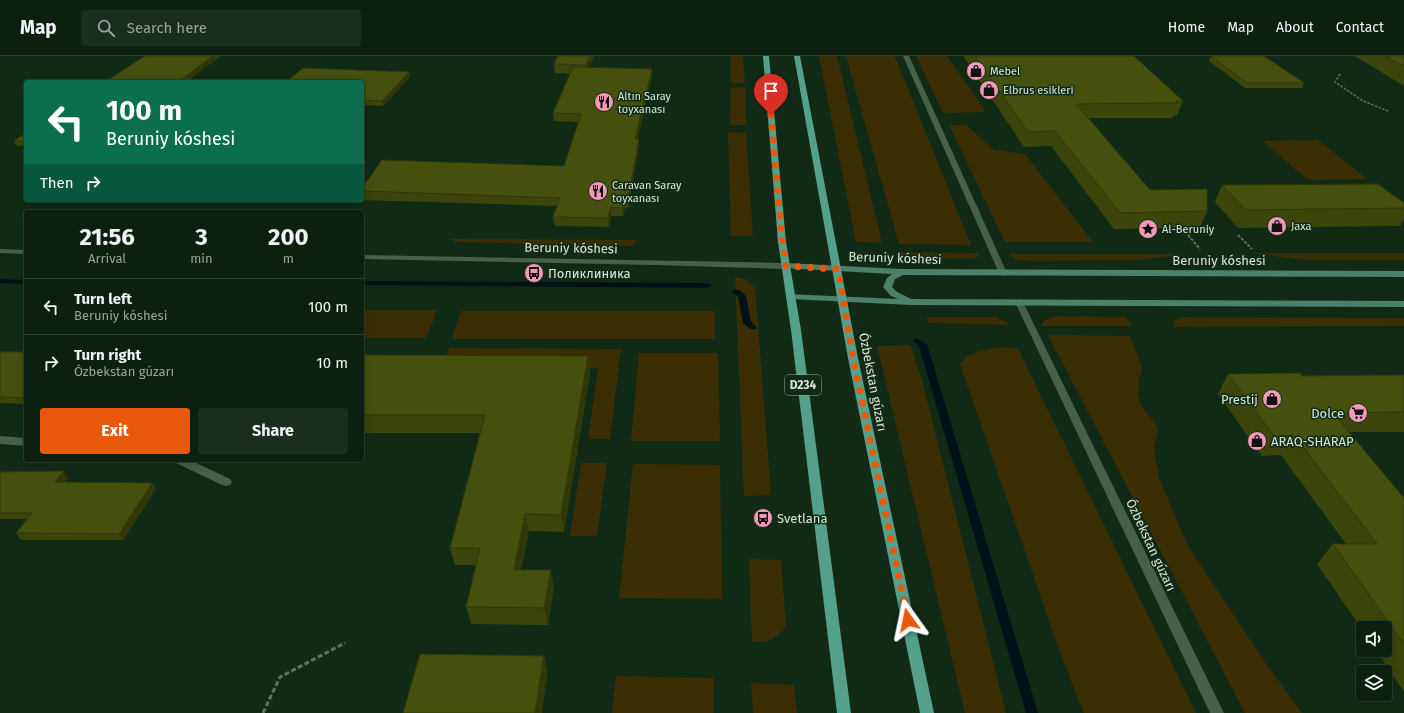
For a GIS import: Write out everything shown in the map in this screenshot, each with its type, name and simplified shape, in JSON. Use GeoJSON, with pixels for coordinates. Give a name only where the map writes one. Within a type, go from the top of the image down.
{"type":"FeatureCollection","features":[{"type":"Feature","properties":{"kind":"main road","name":"D234"},"geometry":{"type":"LineString","coordinates":[[766,56],[781,228],[796,330],[844,713]]}},
{"type":"Feature","properties":{"kind":"main road","name":"Ózbekstan gúzarı"},"geometry":{"type":"LineString","coordinates":[[797,56],[838,269],[859,388],[927,713]]}},
{"type":"Feature","properties":{"kind":"main road","name":"Beruniy kóshesi"},"geometry":{"type":"LineString","coordinates":[[786,266],[901,272],[1404,274]]}},
{"type":"Feature","properties":{"kind":"main road"},"geometry":{"type":"LineString","coordinates":[[901,272],[891,278],[887,287],[894,294],[911,302]]}},
{"type":"Feature","properties":{"kind":"main road"},"geometry":{"type":"LineString","coordinates":[[790,296],[911,302],[1404,304]]}},
{"type":"Feature","properties":{"kind":"street"},"geometry":{"type":"LineString","coordinates":[[906,56],[1003,273]]}},
{"type":"Feature","properties":{"kind":"street"},"geometry":{"type":"LineString","coordinates":[[0,251],[24,252]]}},
{"type":"Feature","properties":{"kind":"street","name":"Beruniy kóshesi"},"geometry":{"type":"LineString","coordinates":[[364,257],[786,266]]}},
{"type":"Feature","properties":{"kind":"street","name":"Ózbekstan gúzarı"},"geometry":{"type":"LineString","coordinates":[[1020,302],[1217,713]]}},
{"type":"Feature","properties":{"kind":"street"},"geometry":{"type":"LineString","coordinates":[[0,440],[24,442]]}},
{"type":"Feature","properties":{"kind":"street"},"geometry":{"type":"LineString","coordinates":[[184,462],[226,482]]}},
{"type":"Feature","properties":{"kind":"path"},"geometry":{"type":"LineString","coordinates":[[1340,74],[1334,82],[1363,101],[1388,111]]}},
{"type":"Feature","properties":{"kind":"path"},"geometry":{"type":"LineString","coordinates":[[1188,235],[1200,249]]}},
{"type":"Feature","properties":{"kind":"path"},"geometry":{"type":"LineString","coordinates":[[1238,235],[1252,249]]}},
{"type":"Feature","properties":{"kind":"path"},"geometry":{"type":"LineString","coordinates":[[263,713],[280,677],[345,643]]}},
{"type":"Feature","properties":{"kind":"shaded area"},"geometry":{"type":"Polygon","coordinates":[[[731,56],[743,56],[745,83],[731,83],[731,56]]]}},
{"type":"Feature","properties":{"kind":"shaded area"},"geometry":{"type":"Polygon","coordinates":[[[819,56],[837,56],[882,243],[856,242],[819,56]]]}},
{"type":"Feature","properties":{"kind":"shaded area"},"geometry":{"type":"Polygon","coordinates":[[[846,56],[895,56],[971,245],[899,244],[846,56]]]}},
{"type":"Feature","properties":{"kind":"shaded area"},"geometry":{"type":"Polygon","coordinates":[[[916,56],[947,56],[985,110],[983,112],[943,113],[916,56]]]}},
{"type":"Feature","properties":{"kind":"shaded area"},"geometry":{"type":"Polygon","coordinates":[[[745,87],[746,125],[730,125],[731,88],[745,87]]]}},
{"type":"Feature","properties":{"kind":"shaded area"},"geometry":{"type":"Polygon","coordinates":[[[949,125],[966,125],[994,150],[1025,154],[1093,242],[1005,242],[949,125]]]}},
{"type":"Feature","properties":{"kind":"shaded area"},"geometry":{"type":"Polygon","coordinates":[[[728,132],[746,133],[753,236],[731,236],[728,132]]]}},
{"type":"Feature","properties":{"kind":"shaded area"},"geometry":{"type":"Polygon","coordinates":[[[1318,140],[1367,179],[1308,180],[1263,141],[1318,140]]]}},
{"type":"Feature","properties":{"kind":"shaded area"},"geometry":{"type":"Polygon","coordinates":[[[449,239],[637,240],[632,246],[456,242],[449,239]]]}},
{"type":"Feature","properties":{"kind":"shaded area"},"geometry":{"type":"Polygon","coordinates":[[[898,252],[978,253],[979,256],[974,259],[901,258],[898,252]]]}},
{"type":"Feature","properties":{"kind":"shaded area"},"geometry":{"type":"Polygon","coordinates":[[[1251,253],[1404,253],[1404,260],[1307,260],[1251,253]]]}},
{"type":"Feature","properties":{"kind":"shaded area"},"geometry":{"type":"Polygon","coordinates":[[[1009,254],[1182,254],[1142,260],[1029,261],[1015,259],[1009,254]]]}},
{"type":"Feature","properties":{"kind":"shaded area"},"geometry":{"type":"Polygon","coordinates":[[[735,277],[745,279],[755,287],[771,495],[744,496],[735,277]]]}},
{"type":"Feature","properties":{"kind":"shaded area"},"geometry":{"type":"Polygon","coordinates":[[[364,310],[437,310],[426,338],[364,338],[364,310]]]}},
{"type":"Feature","properties":{"kind":"shaded area"},"geometry":{"type":"Polygon","coordinates":[[[461,311],[715,311],[715,339],[452,339],[461,311]]]}},
{"type":"Feature","properties":{"kind":"shaded area"},"geometry":{"type":"Polygon","coordinates":[[[1058,316],[1126,317],[1132,326],[1041,326],[1045,320],[1058,316]]]}},
{"type":"Feature","properties":{"kind":"shaded area"},"geometry":{"type":"Polygon","coordinates":[[[927,317],[995,317],[1012,325],[928,323],[927,317]]]}},
{"type":"Feature","properties":{"kind":"shaded area"},"geometry":{"type":"Polygon","coordinates":[[[1183,317],[1404,318],[1404,326],[1174,327],[1174,321],[1183,317]]]}},
{"type":"Feature","properties":{"kind":"shaded area"},"geometry":{"type":"Polygon","coordinates":[[[1048,335],[1130,336],[1142,367],[1138,385],[1140,404],[1158,428],[1154,451],[1159,478],[1188,546],[1267,665],[1302,713],[1245,713],[1048,335]]]}},
{"type":"Feature","properties":{"kind":"shaded area"},"geometry":{"type":"Polygon","coordinates":[[[910,345],[922,380],[1006,713],[965,713],[877,346],[910,345]]]}},
{"type":"Feature","properties":{"kind":"shaded area"},"geometry":{"type":"Polygon","coordinates":[[[1001,347],[1018,349],[1196,713],[1084,713],[1061,655],[960,364],[973,354],[984,350],[1001,347]]]}},
{"type":"Feature","properties":{"kind":"shaded area"},"geometry":{"type":"Polygon","coordinates":[[[449,348],[621,349],[610,439],[588,439],[598,368],[442,367],[449,348]]]}},
{"type":"Feature","properties":{"kind":"shaded area"},"geometry":{"type":"Polygon","coordinates":[[[639,353],[718,353],[720,441],[631,441],[639,353]]]}},
{"type":"Feature","properties":{"kind":"shaded area"},"geometry":{"type":"Polygon","coordinates":[[[581,463],[607,463],[597,536],[570,536],[581,463]]]}},
{"type":"Feature","properties":{"kind":"shaded area"},"geometry":{"type":"Polygon","coordinates":[[[633,464],[720,465],[722,599],[619,598],[633,464]]]}},
{"type":"Feature","properties":{"kind":"shaded area"},"geometry":{"type":"Polygon","coordinates":[[[749,559],[781,560],[786,627],[778,635],[768,641],[752,642],[749,559]]]}},
{"type":"Feature","properties":{"kind":"shaded area"},"geometry":{"type":"Polygon","coordinates":[[[616,676],[714,678],[713,713],[612,713],[616,676]]]}},
{"type":"Feature","properties":{"kind":"shaded area"},"geometry":{"type":"Polygon","coordinates":[[[751,683],[794,685],[797,713],[753,713],[751,683]]]}},
{"type":"Feature","properties":{"kind":"building"},"geometry":{"type":"Polygon","coordinates":[[[145,56],[213,56],[181,80],[108,80],[145,56]]]}},
{"type":"Feature","properties":{"kind":"building"},"geometry":{"type":"Polygon","coordinates":[[[558,56],[590,56],[586,65],[554,64],[558,56]]]}},
{"type":"Feature","properties":{"kind":"building"},"geometry":{"type":"Polygon","coordinates":[[[975,56],[1134,56],[1183,101],[1176,101],[1178,103],[1076,104],[1150,190],[1207,189],[1207,211],[1120,213],[1055,131],[1028,132],[975,56]]]}},
{"type":"Feature","properties":{"kind":"building"},"geometry":{"type":"Polygon","coordinates":[[[1211,56],[1264,56],[1304,83],[1247,83],[1211,56]]]}},
{"type":"Feature","properties":{"kind":"building"},"geometry":{"type":"Polygon","coordinates":[[[1386,56],[1404,56],[1404,67],[1386,56]]]}},
{"type":"Feature","properties":{"kind":"building"},"geometry":{"type":"Polygon","coordinates":[[[573,67],[652,69],[635,139],[639,139],[628,199],[625,199],[623,208],[611,207],[608,218],[553,217],[560,198],[364,191],[364,185],[382,160],[564,166],[581,114],[553,113],[573,67]]]}},
{"type":"Feature","properties":{"kind":"building"},"geometry":{"type":"Polygon","coordinates":[[[303,68],[409,72],[382,101],[364,100],[364,80],[288,80],[303,68]]]}},
{"type":"Feature","properties":{"kind":"building"},"geometry":{"type":"Polygon","coordinates":[[[24,134],[24,141],[14,141],[24,134]]]}},
{"type":"Feature","properties":{"kind":"building"},"geometry":{"type":"Polygon","coordinates":[[[1378,184],[1404,203],[1404,208],[1246,210],[1222,185],[1378,184]]]}},
{"type":"Feature","properties":{"kind":"building"},"geometry":{"type":"Polygon","coordinates":[[[0,352],[24,352],[24,398],[0,397],[0,352]]]}},
{"type":"Feature","properties":{"kind":"building"},"geometry":{"type":"Polygon","coordinates":[[[364,355],[588,356],[561,515],[525,514],[514,570],[551,570],[544,608],[466,607],[480,548],[450,548],[485,415],[364,415],[364,355]]]}},
{"type":"Feature","properties":{"kind":"building"},"geometry":{"type":"Polygon","coordinates":[[[1300,373],[1302,376],[1404,375],[1404,412],[1333,413],[1404,498],[1404,644],[1392,627],[1392,621],[1388,621],[1333,544],[1377,544],[1294,435],[1274,436],[1228,374],[1300,373]]]}},
{"type":"Feature","properties":{"kind":"building"},"geometry":{"type":"Polygon","coordinates":[[[64,471],[55,482],[152,483],[119,534],[16,533],[32,513],[0,513],[0,472],[64,471]]]}},
{"type":"Feature","properties":{"kind":"building"},"geometry":{"type":"Polygon","coordinates":[[[420,654],[544,656],[535,713],[403,713],[420,654]]]}},
{"type":"Feature","properties":{"kind":"waterway"},"geometry":{"type":"LineString","coordinates":[[0,281],[24,282]]}},
{"type":"Feature","properties":{"kind":"waterway"},"geometry":{"type":"LineString","coordinates":[[364,283],[708,286]]}},
{"type":"Feature","properties":{"kind":"waterway"},"geometry":{"type":"LineString","coordinates":[[736,292],[742,296],[747,323],[753,327]]}},
{"type":"Feature","properties":{"kind":"waterway"},"geometry":{"type":"LineString","coordinates":[[916,341],[923,344],[1032,713]]}},
{"type":"Feature","properties":{"kind":"place","name":"Mebel"},"geometry":{"type":"Point","coordinates":[976,71]}},
{"type":"Feature","properties":{"kind":"place","name":"Elbrus esikleri"},"geometry":{"type":"Point","coordinates":[989,90]}},
{"type":"Feature","properties":{"kind":"place","name":"Altın Saray toyxanası"},"geometry":{"type":"Point","coordinates":[604,102]}},
{"type":"Feature","properties":{"kind":"place","name":"Caravan Saray toyxanası"},"geometry":{"type":"Point","coordinates":[598,191]}},
{"type":"Feature","properties":{"kind":"place","name":"Jaxa"},"geometry":{"type":"Point","coordinates":[1277,226]}},
{"type":"Feature","properties":{"kind":"place","name":"Al-Beruniy"},"geometry":{"type":"Point","coordinates":[1148,229]}},
{"type":"Feature","properties":{"kind":"place","name":"Поликлиника"},"geometry":{"type":"Point","coordinates":[534,273]}},
{"type":"Feature","properties":{"kind":"place","name":"Prestij"},"geometry":{"type":"Point","coordinates":[1272,399]}},
{"type":"Feature","properties":{"kind":"place","name":"Dolce"},"geometry":{"type":"Point","coordinates":[1358,413]}},
{"type":"Feature","properties":{"kind":"place","name":"ARAQ-SHARAP"},"geometry":{"type":"Point","coordinates":[1257,441]}},
{"type":"Feature","properties":{"kind":"place","name":"Svetlana"},"geometry":{"type":"Point","coordinates":[763,518]}},
{"type":"Feature","properties":{"kind":"route"},"geometry":{"type":"LineString","coordinates":[[771,115],[782,242],[786,266],[838,269],[853,358],[908,620]]}}]}
